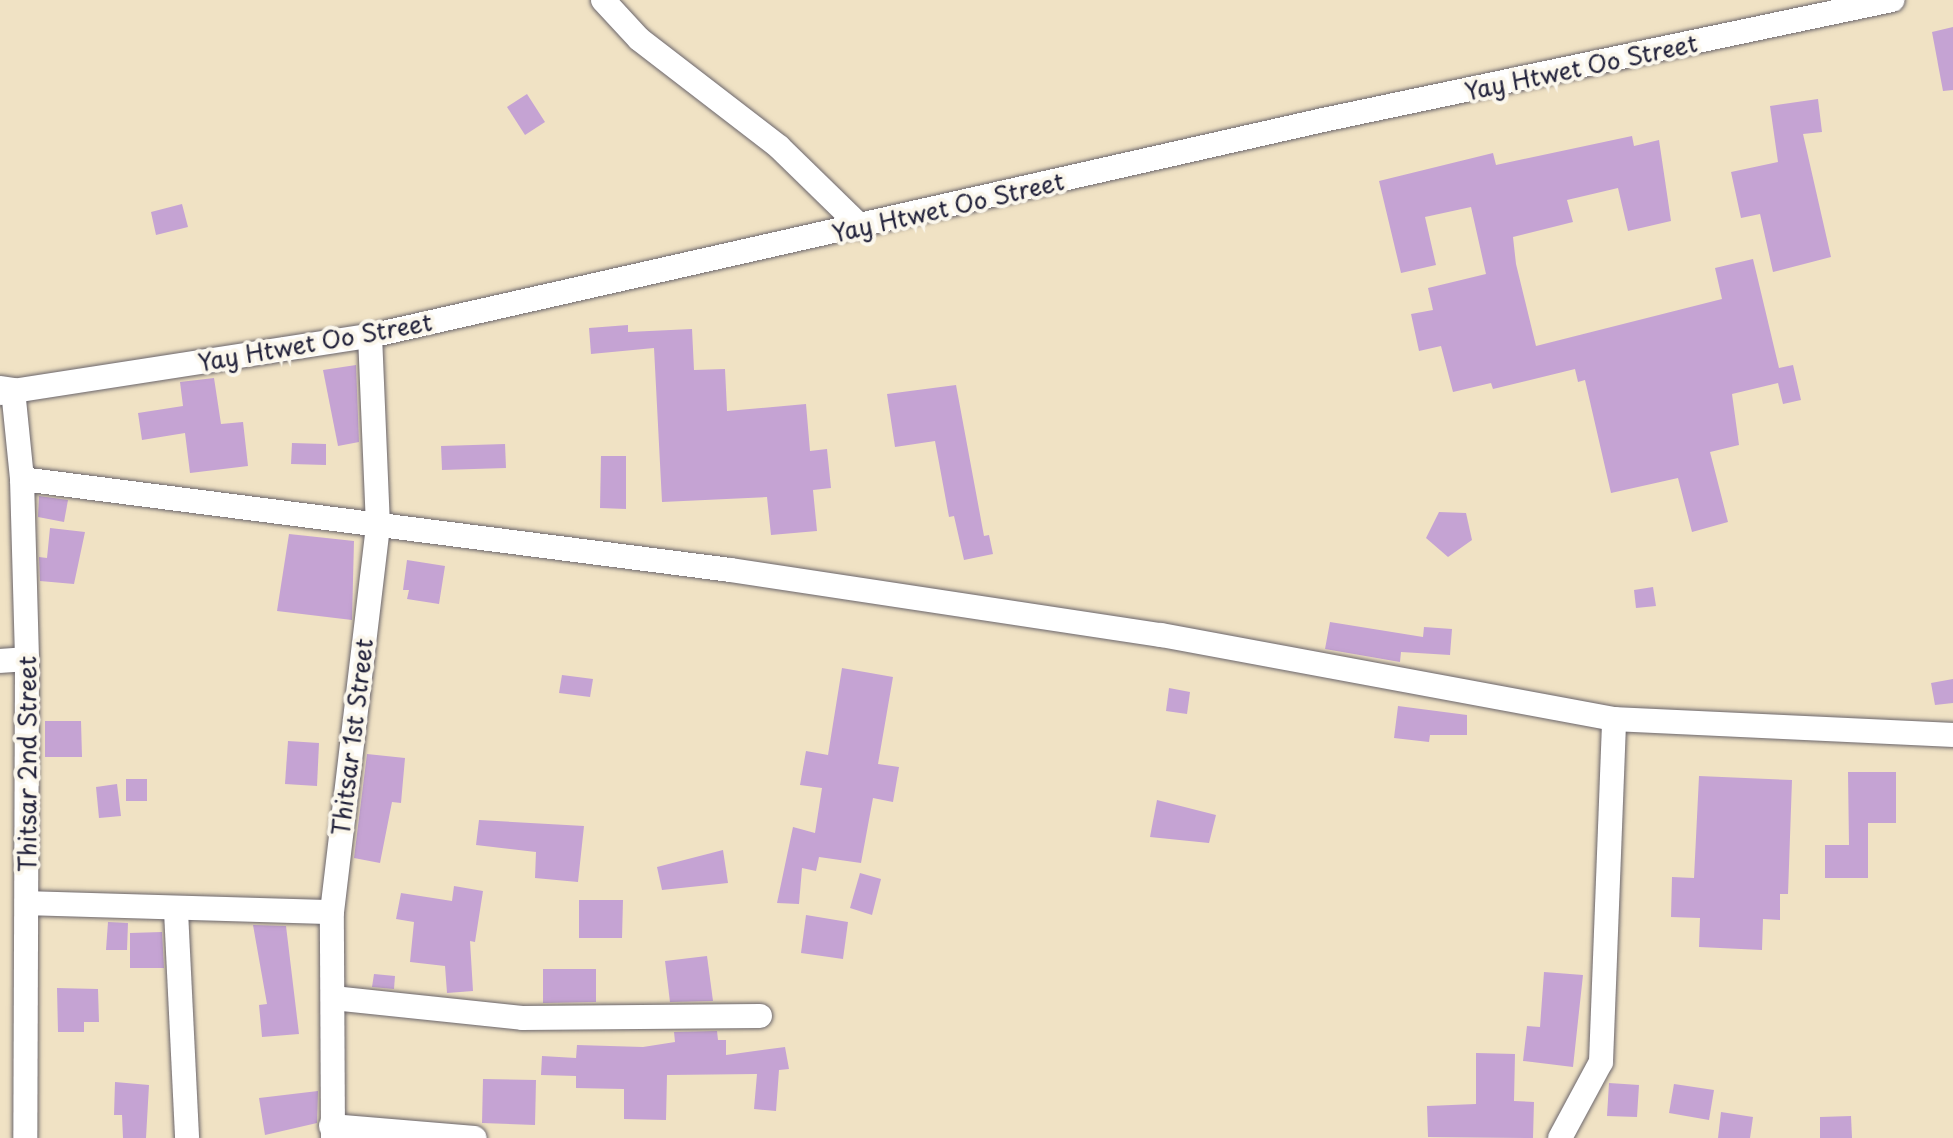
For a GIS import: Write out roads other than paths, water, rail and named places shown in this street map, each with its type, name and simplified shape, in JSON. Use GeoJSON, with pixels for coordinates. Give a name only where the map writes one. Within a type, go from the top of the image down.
{"type":"FeatureCollection","features":[{"type":"Feature","properties":{"kind":"street"},"geometry":{"type":"LineString","coordinates":[[603,0],[639,39],[779,147],[861,227]]}},
{"type":"Feature","properties":{"kind":"street","name":"Yay Htwet Oo Street"},"geometry":{"type":"LineString","coordinates":[[4,390],[370,336],[1323,120],[1892,0]]}},
{"type":"Feature","properties":{"kind":"street","name":"Thitsar 1st Street"},"geometry":{"type":"LineString","coordinates":[[332,1132],[332,912],[378,526],[370,336]]}},
{"type":"Feature","properties":{"kind":"street","name":"Thitsar 2nd Street"},"geometry":{"type":"LineString","coordinates":[[4,390],[22,479],[27,659],[25,1138]]}},
{"type":"Feature","properties":{"kind":"street"},"geometry":{"type":"LineString","coordinates":[[22,479],[730,570],[1161,635],[1614,719],[1953,735]]}},
{"type":"Feature","properties":{"kind":"street"},"geometry":{"type":"LineString","coordinates":[[0,661],[27,659]]}},
{"type":"Feature","properties":{"kind":"street"},"geometry":{"type":"LineString","coordinates":[[1560,1138],[1601,1062],[1614,719]]}},
{"type":"Feature","properties":{"kind":"street"},"geometry":{"type":"LineString","coordinates":[[27,903],[176,911],[332,912]]}},
{"type":"Feature","properties":{"kind":"street"},"geometry":{"type":"LineString","coordinates":[[176,911],[187,1138]]}},
{"type":"Feature","properties":{"kind":"street"},"geometry":{"type":"LineString","coordinates":[[333,998],[522,1018],[760,1016]]}},
{"type":"Feature","properties":{"kind":"street"},"geometry":{"type":"LineString","coordinates":[[332,1132],[474,1138]]}}]}
